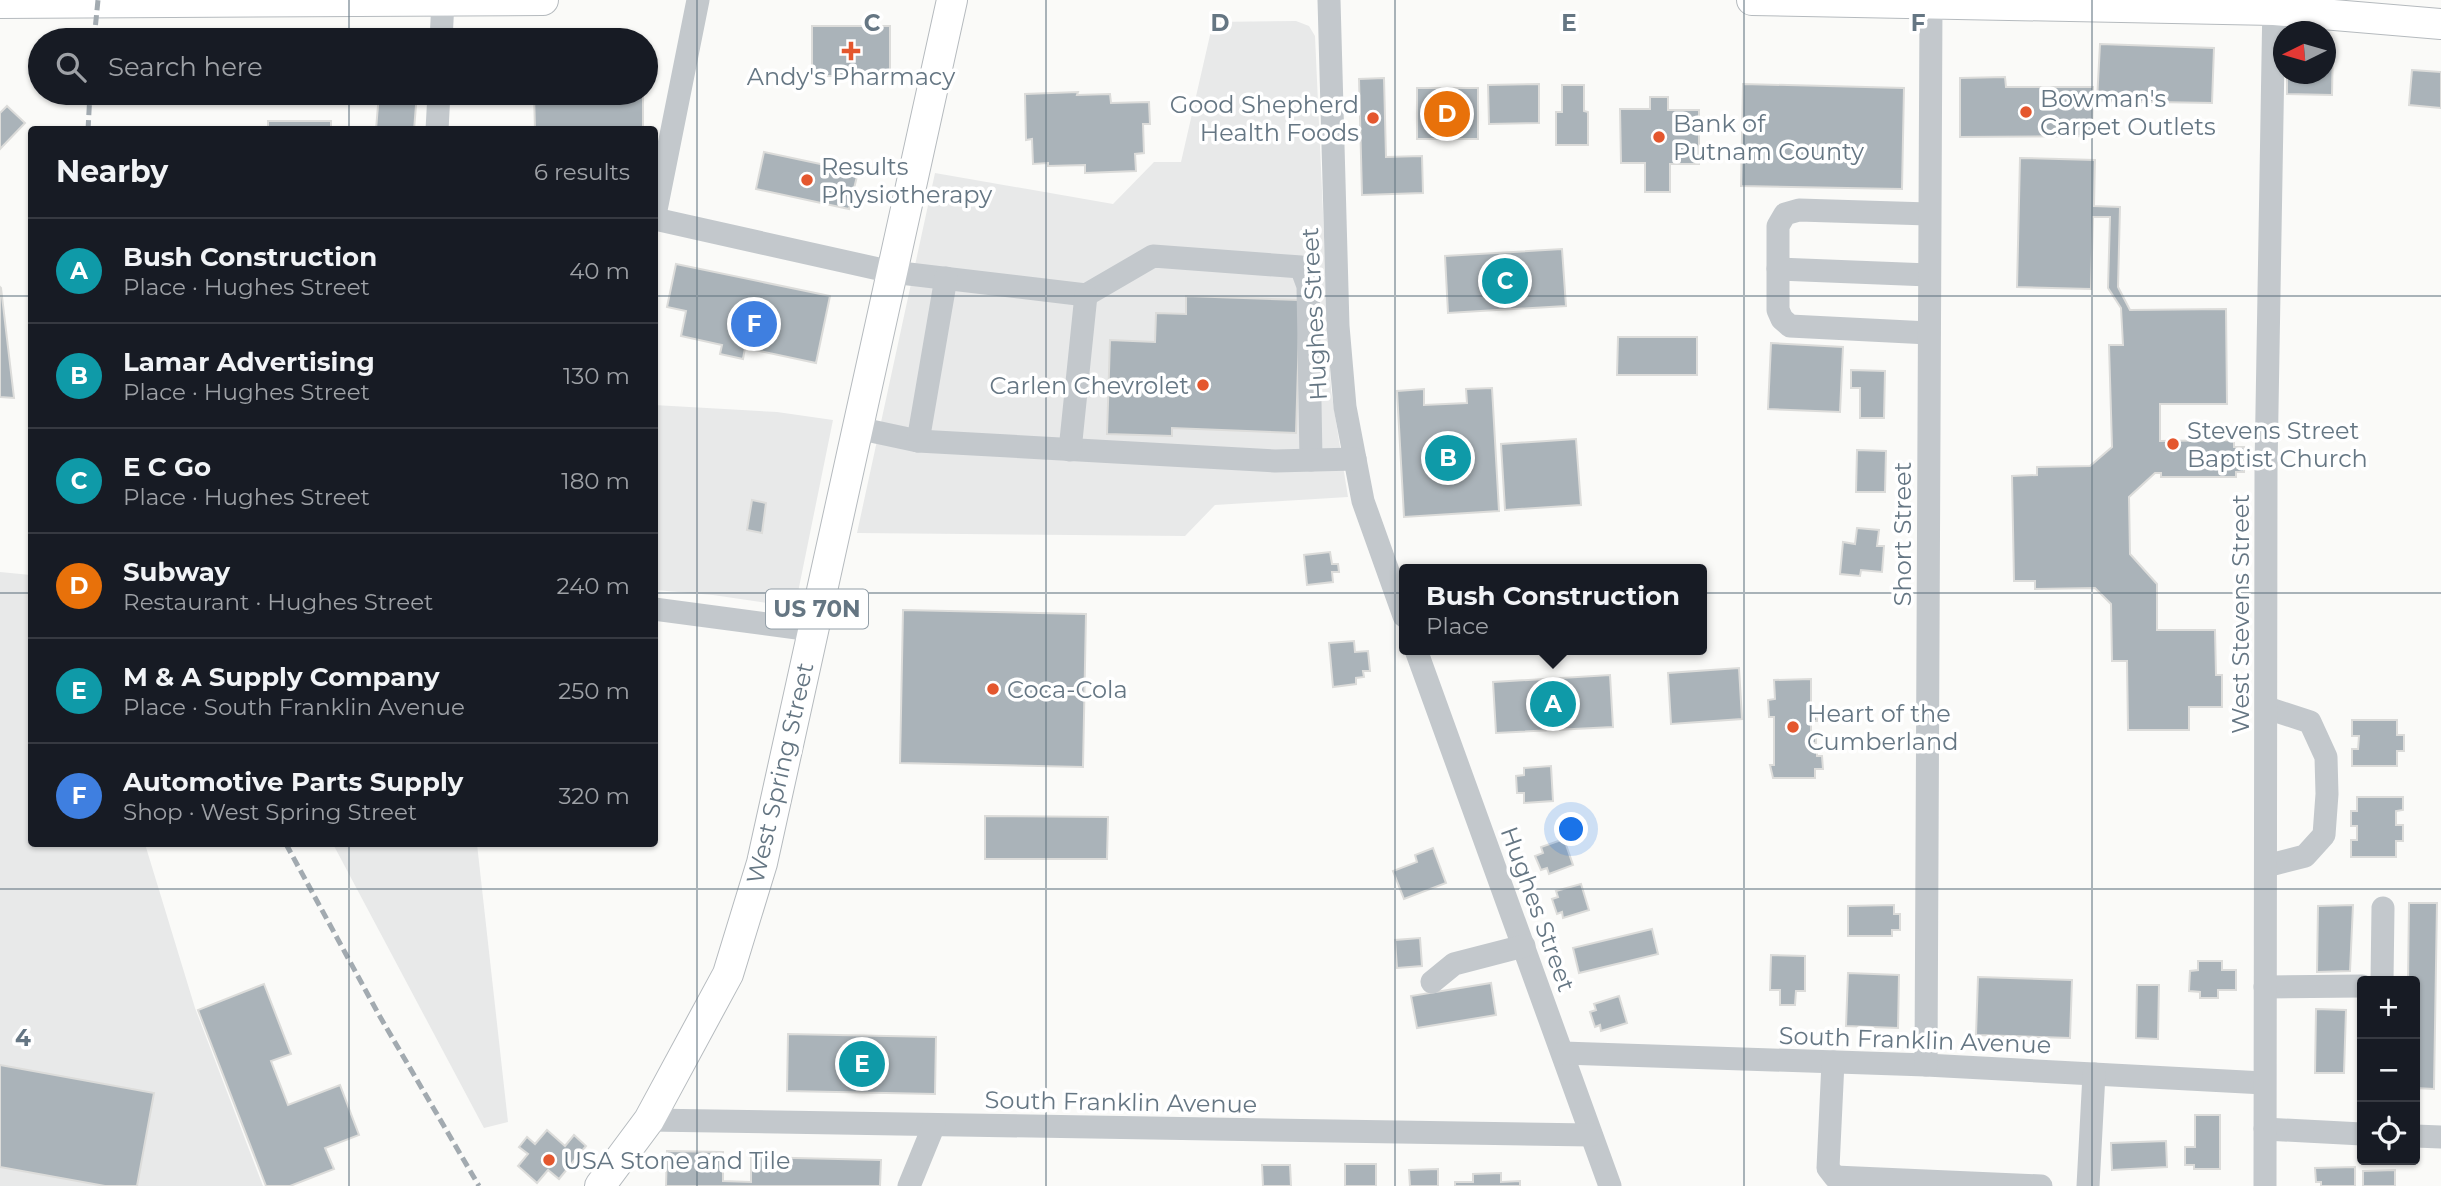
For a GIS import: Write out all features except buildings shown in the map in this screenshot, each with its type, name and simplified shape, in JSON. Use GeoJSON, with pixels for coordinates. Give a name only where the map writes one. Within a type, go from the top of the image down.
{"type":"FeatureCollection","features":[{"type":"Feature","properties":{"kind":"main road"},"geometry":{"type":"LineString","coordinates":[[0,3],[543,0]]}},
{"type":"Feature","properties":{"kind":"main road","name":"West Spring Street"},"geometry":{"type":"LineString","coordinates":[[600,1186],[649,1121],[728,974],[762,863],[952,0]]}},
{"type":"Feature","properties":{"kind":"main road"},"geometry":{"type":"LineString","coordinates":[[1752,0],[1931,4],[2274,5],[2441,24]]}},
{"type":"Feature","properties":{"kind":"street"},"geometry":{"type":"LineString","coordinates":[[658,205],[698,0]]}},
{"type":"Feature","properties":{"kind":"street","name":"Hughes Street"},"geometry":{"type":"LineString","coordinates":[[1329,0],[1338,327],[1345,407],[1363,500],[1399,602]]}},
{"type":"Feature","properties":{"kind":"street"},"geometry":{"type":"LineString","coordinates":[[425,1],[436,28]]}},
{"type":"Feature","properties":{"kind":"street","name":"Short Street"},"geometry":{"type":"LineString","coordinates":[[1926,1065],[1931,4]]}},
{"type":"Feature","properties":{"kind":"street","name":"West Stevens Street"},"geometry":{"type":"LineString","coordinates":[[2265,1186],[2266,468],[2274,5]]}},
{"type":"Feature","properties":{"kind":"street"},"geometry":{"type":"LineString","coordinates":[[437,126],[438,105]]}},
{"type":"Feature","properties":{"kind":"street"},"geometry":{"type":"LineString","coordinates":[[1929,214],[1799,210],[1785,214],[1778,226],[1778,310],[1782,319],[1790,326],[1929,333]]}},
{"type":"Feature","properties":{"kind":"street"},"geometry":{"type":"LineString","coordinates":[[658,221],[892,272],[1086,295],[1153,256],[1301,267],[1308,286],[1311,460]]}},
{"type":"Feature","properties":{"kind":"street"},"geometry":{"type":"LineString","coordinates":[[1778,269],[1929,275]]}},
{"type":"Feature","properties":{"kind":"street"},"geometry":{"type":"LineString","coordinates":[[918,441],[946,278]]}},
{"type":"Feature","properties":{"kind":"street"},"geometry":{"type":"LineString","coordinates":[[1070,450],[1086,295]]}},
{"type":"Feature","properties":{"kind":"street"},"geometry":{"type":"LineString","coordinates":[[857,428],[918,441],[1275,461],[1355,459]]}},
{"type":"Feature","properties":{"kind":"street"},"geometry":{"type":"LineString","coordinates":[[658,610],[813,630]]}},
{"type":"Feature","properties":{"kind":"street","name":"Hughes Street"},"geometry":{"type":"LineString","coordinates":[[1418,655],[1610,1186]]}},
{"type":"Feature","properties":{"kind":"street"},"geometry":{"type":"LineString","coordinates":[[2266,866],[2305,856],[2324,835],[2327,794],[2326,757],[2310,722],[2267,708]]}},
{"type":"Feature","properties":{"kind":"street"},"geometry":{"type":"LineString","coordinates":[[2382,976],[2384,908]]}},
{"type":"Feature","properties":{"kind":"street"},"geometry":{"type":"LineString","coordinates":[[1432,982],[1454,964],[1524,946]]}},
{"type":"Feature","properties":{"kind":"street"},"geometry":{"type":"LineString","coordinates":[[2265,986],[2357,986]]}},
{"type":"Feature","properties":{"kind":"street","name":"South Franklin Avenue"},"geometry":{"type":"LineString","coordinates":[[1563,1053],[1926,1065],[2264,1083]]}},
{"type":"Feature","properties":{"kind":"street"},"geometry":{"type":"LineString","coordinates":[[1833,1062],[1828,1168],[1835,1177],[2041,1186]]}},
{"type":"Feature","properties":{"kind":"street"},"geometry":{"type":"LineString","coordinates":[[2088,1186],[2094,1074]]}},
{"type":"Feature","properties":{"kind":"street","name":"South Franklin Avenue"},"geometry":{"type":"LineString","coordinates":[[649,1121],[1591,1135]]}},
{"type":"Feature","properties":{"kind":"street"},"geometry":{"type":"LineString","coordinates":[[909,1186],[934,1125]]}},
{"type":"Feature","properties":{"kind":"street"},"geometry":{"type":"LineString","coordinates":[[2265,1129],[2357,1134]]}},
{"type":"Feature","properties":{"kind":"street"},"geometry":{"type":"LineString","coordinates":[[2420,1136],[2441,1137]]}},
{"type":"Feature","properties":{"kind":"shaded area"},"geometry":{"type":"Polygon","coordinates":[[[1296,21],[1309,26],[1315,36],[1331,390],[1348,497],[1215,505],[1185,536],[857,533],[935,173],[1113,204],[1154,162],[1181,162],[1213,22],[1296,21]]]}},
{"type":"Feature","properties":{"kind":"shaded area"},"geometry":{"type":"Polygon","coordinates":[[[658,405],[777,412],[833,420],[795,607],[658,590],[658,405]]]}},
{"type":"Feature","properties":{"kind":"shaded area"},"geometry":{"type":"Polygon","coordinates":[[[0,572],[28,575],[28,847],[146,847],[195,1008],[263,1186],[0,1186],[0,572]]]}},
{"type":"Feature","properties":{"kind":"shaded area"},"geometry":{"type":"Polygon","coordinates":[[[335,847],[477,847],[508,1122],[484,1128],[335,847]]]}},
{"type":"Feature","properties":{"kind":"railway"},"geometry":{"type":"LineString","coordinates":[[95,28],[98,0]]}},
{"type":"Feature","properties":{"kind":"railway"},"geometry":{"type":"LineString","coordinates":[[88,126],[89,105]]}},
{"type":"Feature","properties":{"kind":"railway"},"geometry":{"type":"LineString","coordinates":[[288,847],[379,1015],[479,1186]]}},
{"type":"Feature","properties":{"kind":"place","name":"Andy's Pharmacy"},"geometry":{"type":"Point","coordinates":[851,51]}},
{"type":"Feature","properties":{"kind":"place","name":"Bowman's Carpet Outlets"},"geometry":{"type":"Point","coordinates":[2026,112]}},
{"type":"Feature","properties":{"kind":"place","name":"Subway"},"geometry":{"type":"Point","coordinates":[1447,114]}},
{"type":"Feature","properties":{"kind":"place","name":"Good Shepherd Health Foods"},"geometry":{"type":"Point","coordinates":[1373,118]}},
{"type":"Feature","properties":{"kind":"place","name":"Bank of Putnam County"},"geometry":{"type":"Point","coordinates":[1659,137]}},
{"type":"Feature","properties":{"kind":"place","name":"Results Physiotherapy"},"geometry":{"type":"Point","coordinates":[807,180]}},
{"type":"Feature","properties":{"kind":"place","name":"E C Go"},"geometry":{"type":"Point","coordinates":[1505,281]}},
{"type":"Feature","properties":{"kind":"place","name":"Automotive Parts Supply"},"geometry":{"type":"Point","coordinates":[754,324]}},
{"type":"Feature","properties":{"kind":"place","name":"Carlen Chevrolet"},"geometry":{"type":"Point","coordinates":[1203,385]}},
{"type":"Feature","properties":{"kind":"place","name":"Stevens Street Baptist Church"},"geometry":{"type":"Point","coordinates":[2173,444]}},
{"type":"Feature","properties":{"kind":"place","name":"Lamar Advertising"},"geometry":{"type":"Point","coordinates":[1448,458]}},
{"type":"Feature","properties":{"kind":"place","name":"Coca-Cola"},"geometry":{"type":"Point","coordinates":[993,689]}},
{"type":"Feature","properties":{"kind":"place","name":"Bush Construction"},"geometry":{"type":"Point","coordinates":[1553,704]}},
{"type":"Feature","properties":{"kind":"place","name":"Heart of the Cumberland"},"geometry":{"type":"Point","coordinates":[1793,727]}},
{"type":"Feature","properties":{"kind":"place","name":"M & A Supply Company"},"geometry":{"type":"Point","coordinates":[862,1064]}},
{"type":"Feature","properties":{"kind":"place","name":"USA Stone and Tile"},"geometry":{"type":"Point","coordinates":[549,1160]}}]}
